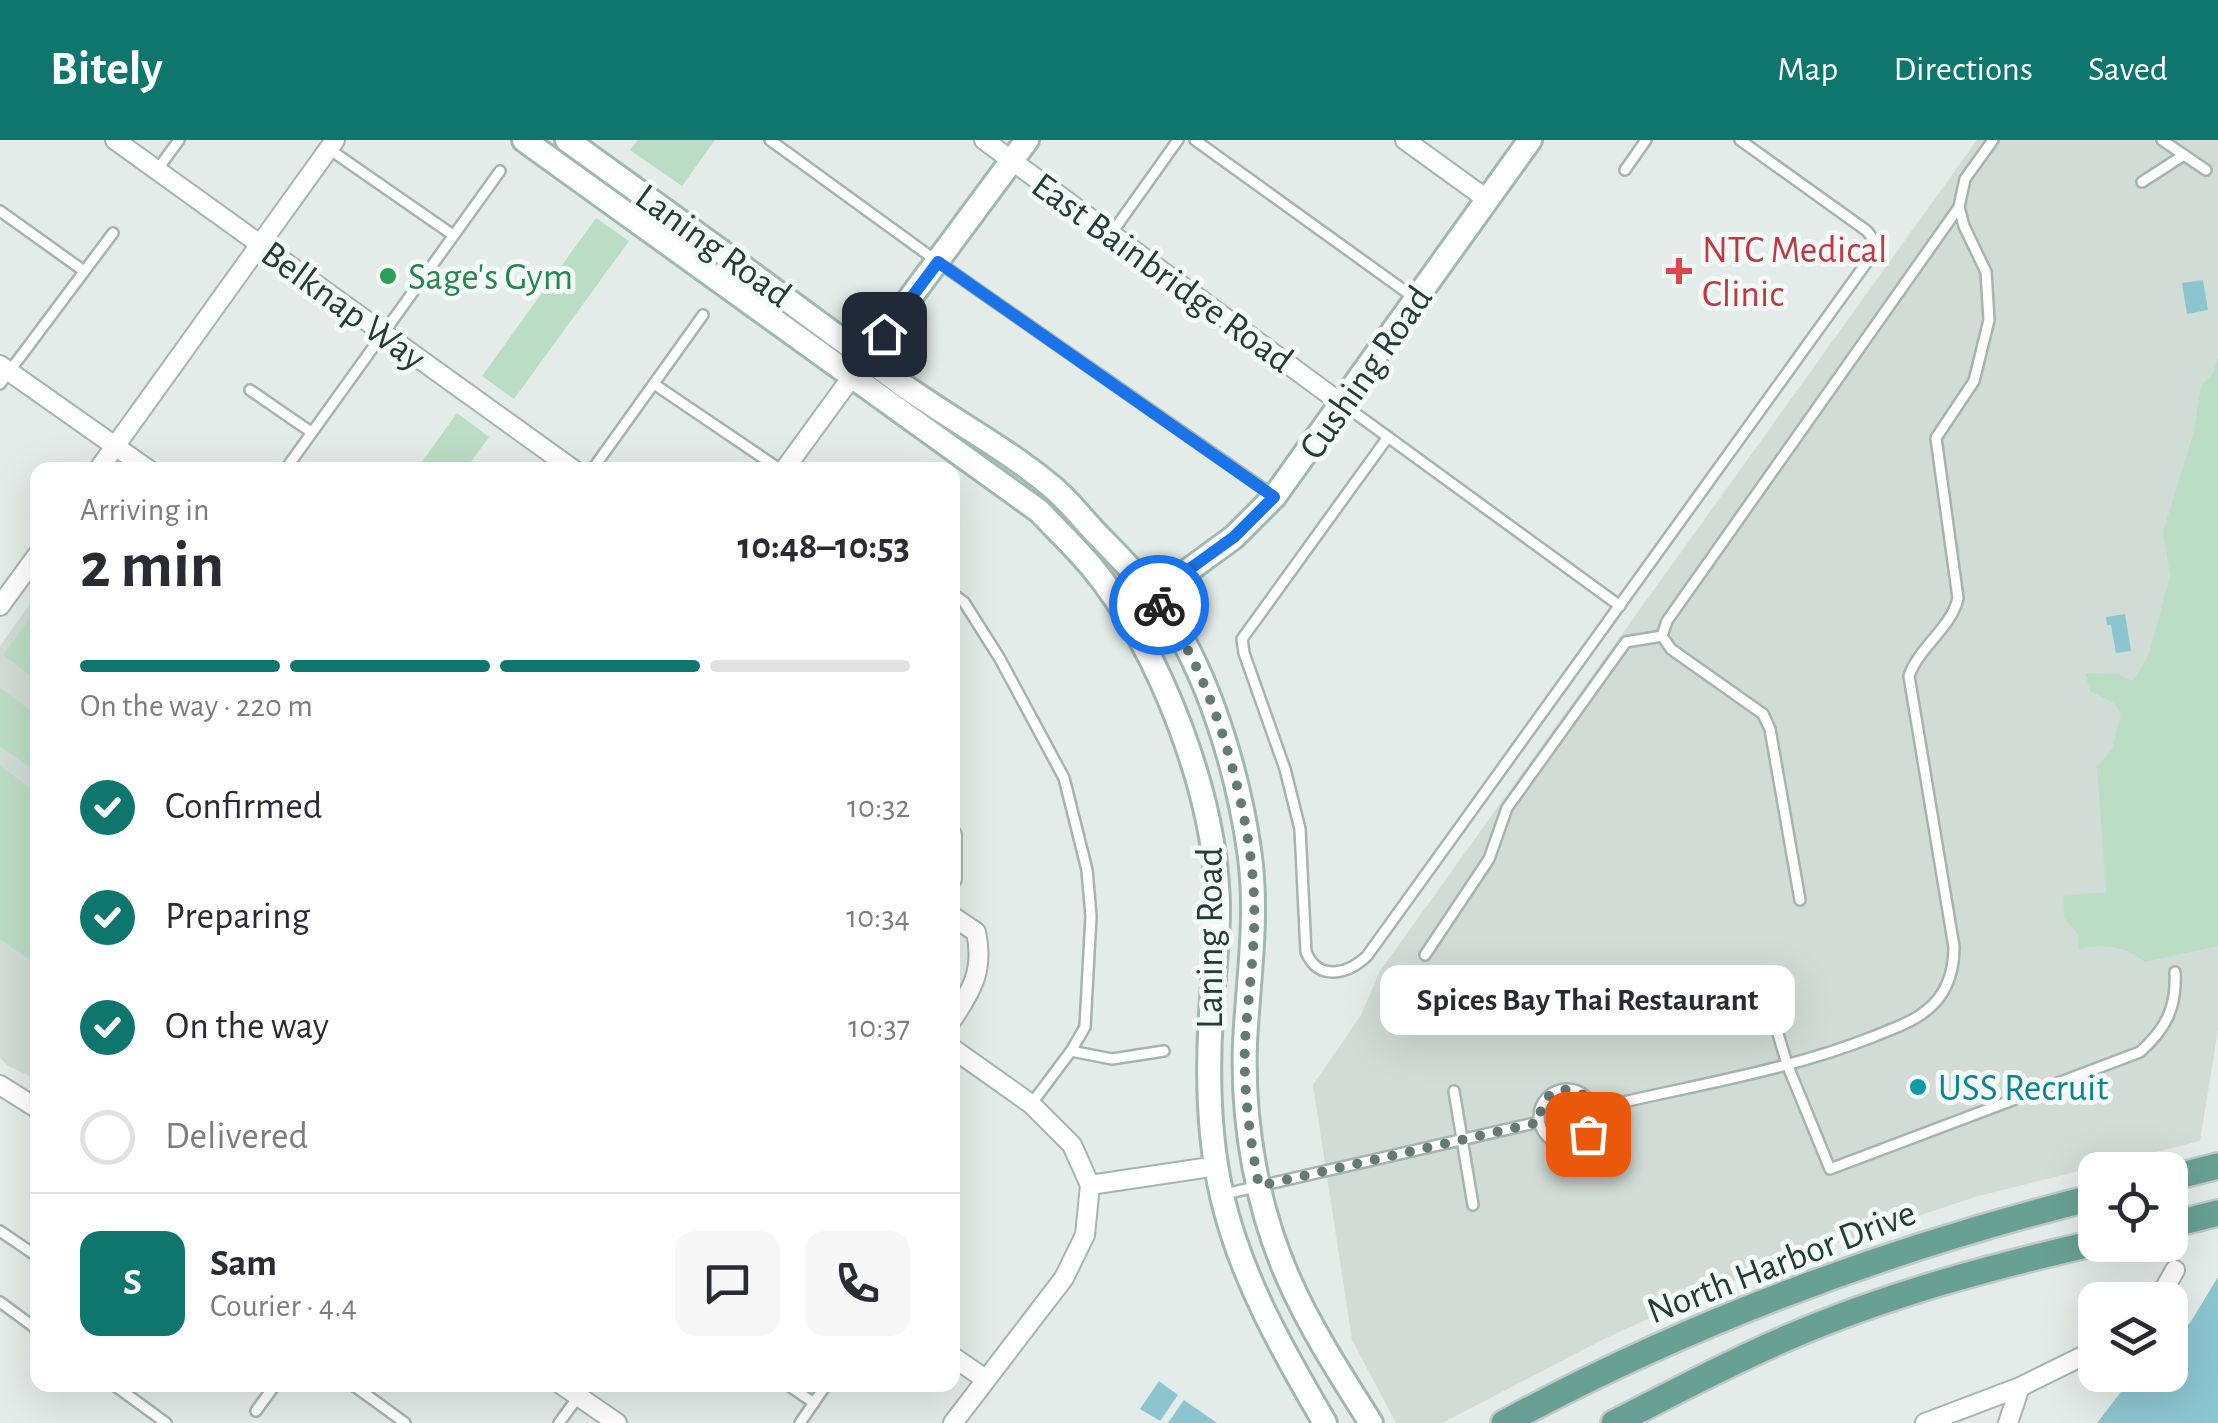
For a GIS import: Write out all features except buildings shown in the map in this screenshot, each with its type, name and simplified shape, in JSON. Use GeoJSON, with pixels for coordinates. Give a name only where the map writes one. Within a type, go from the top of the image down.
{"type":"FeatureCollection","features":[{"type":"Feature","properties":{"kind":"main road"},"geometry":{"type":"LineString","coordinates":[[2188,1174],[2218,1166]]}},
{"type":"Feature","properties":{"kind":"main road","name":"North Harbor Drive"},"geometry":{"type":"LineString","coordinates":[[1504,1423],[1624,1362],[1771,1299],[1911,1249],[2078,1202]]}},
{"type":"Feature","properties":{"kind":"main road"},"geometry":{"type":"LineString","coordinates":[[2188,1220],[2218,1213]]}},
{"type":"Feature","properties":{"kind":"main road","name":"North Harbor Drive"},"geometry":{"type":"LineString","coordinates":[[1614,1423],[1826,1322],[1921,1288],[2078,1247]]}},
{"type":"Feature","properties":{"kind":"street","name":"Belknap Way"},"geometry":{"type":"LineString","coordinates":[[114,140],[563,462]]}},
{"type":"Feature","properties":{"kind":"street","name":"Laning Road"},"geometry":{"type":"LineString","coordinates":[[524,140],[1038,512],[1090,565],[1127,617],[1183,734],[1204,802],[1214,852],[1218,907],[1208,1078],[1222,1195],[1264,1314],[1324,1423]]}},
{"type":"Feature","properties":{"kind":"street","name":"Laning Road"},"geometry":{"type":"LineString","coordinates":[[567,140],[866,357],[1052,486],[1173,622],[1187,647],[1224,742],[1242,805],[1254,899],[1245,1044],[1248,1121],[1259,1186],[1292,1286],[1370,1423]]}},
{"type":"Feature","properties":{"kind":"street","name":"East Bainbridge Road"},"geometry":{"type":"LineString","coordinates":[[984,140],[1342,404]]}},
{"type":"Feature","properties":{"kind":"street"},"geometry":{"type":"LineString","coordinates":[[789,462],[1027,140]]}},
{"type":"Feature","properties":{"kind":"street"},"geometry":{"type":"LineString","coordinates":[[1405,140],[1488,200]]}},
{"type":"Feature","properties":{"kind":"street","name":"Cushing Road"},"geometry":{"type":"LineString","coordinates":[[1127,617],[1234,537],[1274,497],[1530,140]]}},
{"type":"Feature","properties":{"kind":"street"},"geometry":{"type":"LineString","coordinates":[[104,462],[332,144]]}},
{"type":"Feature","properties":{"kind":"street"},"geometry":{"type":"LineString","coordinates":[[3,373],[138,462]]}},
{"type":"Feature","properties":{"kind":"street"},"geometry":{"type":"LineString","coordinates":[[0,606],[30,565]]}},
{"type":"Feature","properties":{"kind":"street"},"geometry":{"type":"LineString","coordinates":[[960,921],[976,932],[980,954],[978,976],[960,1009]]}},
{"type":"Feature","properties":{"kind":"street"},"geometry":{"type":"LineString","coordinates":[[954,1423],[1064,1278],[1086,1235],[1090,1185],[1072,1145],[1030,1104],[960,1054]]}},
{"type":"Feature","properties":{"kind":"street"},"geometry":{"type":"LineString","coordinates":[[0,1085],[30,1104]]}},
{"type":"Feature","properties":{"kind":"street"},"geometry":{"type":"LineString","coordinates":[[1090,1185],[1217,1166]]}},
{"type":"Feature","properties":{"kind":"street"},"geometry":{"type":"LineString","coordinates":[[2168,1282],[2175,1270]]}},
{"type":"Feature","properties":{"kind":"street"},"geometry":{"type":"LineString","coordinates":[[1926,1423],[2020,1387],[2078,1358]]}},
{"type":"Feature","properties":{"kind":"street"},"geometry":{"type":"LineString","coordinates":[[960,1362],[984,1380]]}},
{"type":"Feature","properties":{"kind":"street"},"geometry":{"type":"LineString","coordinates":[[2008,1423],[2020,1387]]}},
{"type":"Feature","properties":{"kind":"street"},"geometry":{"type":"LineString","coordinates":[[571,1392],[617,1423]]}},
{"type":"Feature","properties":{"kind":"lane"},"geometry":{"type":"LineString","coordinates":[[156,170],[179,140]]}},
{"type":"Feature","properties":{"kind":"lane"},"geometry":{"type":"LineString","coordinates":[[1111,234],[1178,140]]}},
{"type":"Feature","properties":{"kind":"lane"},"geometry":{"type":"LineString","coordinates":[[1195,140],[1416,300]]}},
{"type":"Feature","properties":{"kind":"lane"},"geometry":{"type":"LineString","coordinates":[[1625,170],[1646,140]]}},
{"type":"Feature","properties":{"kind":"lane"},"geometry":{"type":"LineString","coordinates":[[1388,437],[1242,639],[1285,769],[1300,829],[1304,943],[1309,960],[1322,971],[1352,969],[1367,956],[1874,250],[1868,231],[1740,140]]}},
{"type":"Feature","properties":{"kind":"lane"},"geometry":{"type":"LineString","coordinates":[[1662,636],[1667,621],[1959,207],[1965,179],[1993,140]]}},
{"type":"Feature","properties":{"kind":"lane"},"geometry":{"type":"LineString","coordinates":[[2162,140],[2206,170]]}},
{"type":"Feature","properties":{"kind":"lane"},"geometry":{"type":"LineString","coordinates":[[775,142],[938,262],[1274,497]]}},
{"type":"Feature","properties":{"kind":"lane"},"geometry":{"type":"LineString","coordinates":[[332,144],[453,235]]}},
{"type":"Feature","properties":{"kind":"lane"},"geometry":{"type":"LineString","coordinates":[[2142,182],[2184,155]]}},
{"type":"Feature","properties":{"kind":"lane"},"geometry":{"type":"LineString","coordinates":[[291,462],[500,171]]}},
{"type":"Feature","properties":{"kind":"lane"},"geometry":{"type":"LineString","coordinates":[[1594,1109],[1851,1046],[1909,1022],[1942,996],[1954,962],[1910,676],[1914,663],[1956,606],[1957,577],[1936,438],[1974,381],[1988,320],[1986,272],[1959,207]]}},
{"type":"Feature","properties":{"kind":"lane"},"geometry":{"type":"LineString","coordinates":[[0,211],[84,271]]}},
{"type":"Feature","properties":{"kind":"lane"},"geometry":{"type":"LineString","coordinates":[[3,373],[113,233]]}},
{"type":"Feature","properties":{"kind":"lane"},"geometry":{"type":"LineString","coordinates":[[598,462],[704,316]]}},
{"type":"Feature","properties":{"kind":"lane"},"geometry":{"type":"LineString","coordinates":[[654,384],[771,462]]}},
{"type":"Feature","properties":{"kind":"lane"},"geometry":{"type":"LineString","coordinates":[[250,390],[312,432]]}},
{"type":"Feature","properties":{"kind":"lane"},"geometry":{"type":"LineString","coordinates":[[1342,404],[1620,606]]}},
{"type":"Feature","properties":{"kind":"lane"},"geometry":{"type":"LineString","coordinates":[[960,599],[1000,659],[1064,778],[1087,870],[1091,916],[1084,1027],[1071,1051],[1030,1104]]}},
{"type":"Feature","properties":{"kind":"lane"},"geometry":{"type":"LineString","coordinates":[[1662,636],[1671,649],[1763,714],[1770,729],[1800,900]]}},
{"type":"Feature","properties":{"kind":"lane"},"geometry":{"type":"LineString","coordinates":[[1426,955],[1490,859],[1507,808],[1626,642],[1662,636]]}},
{"type":"Feature","properties":{"kind":"lane"},"geometry":{"type":"LineString","coordinates":[[1773,1017],[1787,1064],[1830,1168],[2140,1052],[2157,1037],[2174,1006],[2175,972]]}},
{"type":"Feature","properties":{"kind":"lane"},"geometry":{"type":"LineString","coordinates":[[1071,1051],[1112,1058],[1164,1050]]}},
{"type":"Feature","properties":{"kind":"lane"},"geometry":{"type":"LineString","coordinates":[[1454,1091],[1473,1205]]}},
{"type":"Feature","properties":{"kind":"lane"},"geometry":{"type":"LineString","coordinates":[[1556,1091],[1583,1094],[1594,1109],[1593,1127],[1573,1144],[1548,1138],[1540,1122],[1542,1104],[1556,1091]]}},
{"type":"Feature","properties":{"kind":"lane"},"geometry":{"type":"LineString","coordinates":[[1222,1195],[1540,1122]]}},
{"type":"Feature","properties":{"kind":"lane"},"geometry":{"type":"LineString","coordinates":[[0,1230],[30,1252]]}},
{"type":"Feature","properties":{"kind":"lane"},"geometry":{"type":"LineString","coordinates":[[0,1302],[30,1324]]}},
{"type":"Feature","properties":{"kind":"lane"},"geometry":{"type":"LineString","coordinates":[[124,1392],[166,1423]]}},
{"type":"Feature","properties":{"kind":"lane"},"geometry":{"type":"LineString","coordinates":[[256,1411],[270,1392]]}},
{"type":"Feature","properties":{"kind":"lane"},"geometry":{"type":"LineString","coordinates":[[363,1392],[406,1423]]}},
{"type":"Feature","properties":{"kind":"lane"},"geometry":{"type":"LineString","coordinates":[[560,1423],[570,1392]]}},
{"type":"Feature","properties":{"kind":"lane"},"geometry":{"type":"LineString","coordinates":[[798,1392],[814,1403]]}},
{"type":"Feature","properties":{"kind":"lane"},"geometry":{"type":"LineString","coordinates":[[800,1423],[821,1392]]}},
{"type":"Feature","properties":{"kind":"shaded area"},"geometry":{"type":"Polygon","coordinates":[[[1977,140],[2218,140],[2218,1030],[2200,1141],[2156,1152],[2078,1152],[2078,1171],[1975,1197],[1801,1255],[1711,1290],[1602,1340],[1442,1423],[1396,1423],[1352,1340],[1313,1085],[1361,1015],[1380,971],[1977,140]]]}},
{"type":"Feature","properties":{"kind":"shaded area"},"geometry":{"type":"Polygon","coordinates":[[[30,604],[30,1076],[0,1058],[0,646],[30,604]]]}},
{"type":"Feature","properties":{"kind":"green space"},"geometry":{"type":"Polygon","coordinates":[[[638,140],[715,140],[682,186],[630,150],[638,140]]]}},
{"type":"Feature","properties":{"kind":"green space"},"geometry":{"type":"Polygon","coordinates":[[[596,218],[629,241],[514,399],[482,376],[596,218]]]}},
{"type":"Feature","properties":{"kind":"green space"},"geometry":{"type":"Polygon","coordinates":[[[2218,358],[2218,946],[2145,962],[2113,947],[2078,949],[2078,934],[2064,918],[2063,896],[2106,892],[2097,767],[2112,749],[2121,714],[2115,704],[2090,691],[2085,673],[2118,674],[2133,681],[2149,654],[2170,576],[2163,532],[2194,431],[2201,385],[2213,374],[2218,358]]]}},
{"type":"Feature","properties":{"kind":"green space"},"geometry":{"type":"Polygon","coordinates":[[[457,413],[489,437],[471,462],[422,462],[457,413]]]}},
{"type":"Feature","properties":{"kind":"green space"},"geometry":{"type":"Polygon","coordinates":[[[30,618],[30,675],[3,655],[30,618]]]}},
{"type":"Feature","properties":{"kind":"green space"},"geometry":{"type":"Polygon","coordinates":[[[0,688],[30,710],[30,767],[0,746],[0,688]]]}},
{"type":"Feature","properties":{"kind":"green space"},"geometry":{"type":"Polygon","coordinates":[[[0,766],[30,788],[30,960],[0,939],[0,766]]]}},
{"type":"Feature","properties":{"kind":"water"},"geometry":{"type":"Polygon","coordinates":[[[2203,280],[2208,310],[2187,314],[2182,283],[2203,280]]]}},
{"type":"Feature","properties":{"kind":"water"},"geometry":{"type":"Polygon","coordinates":[[[2125,614],[2131,651],[2116,653],[2106,617],[2125,614]]]}},
{"type":"Feature","properties":{"kind":"water"},"geometry":{"type":"Polygon","coordinates":[[[2218,1277],[2218,1423],[2097,1423],[2121,1392],[2188,1392],[2190,1323],[2218,1277]]]}},
{"type":"Feature","properties":{"kind":"water"},"geometry":{"type":"Polygon","coordinates":[[[1159,1381],[1178,1395],[1160,1421],[1140,1409],[1159,1381]]]}},
{"type":"Feature","properties":{"kind":"water"},"geometry":{"type":"Polygon","coordinates":[[[1184,1400],[1217,1423],[1168,1423],[1184,1400]]]}},
{"type":"Feature","properties":{"kind":"way so far"},"geometry":{"type":"LineString","coordinates":[[1159,605],[1187,647],[1224,742],[1242,805],[1254,899],[1245,1044],[1247,1108],[1259,1186],[1540,1122],[1539,1113],[1548,1096],[1565,1089],[1590,1100],[1594,1118],[1588,1134]]}},
{"type":"Feature","properties":{"kind":"place","name":"NTC Medical Clinic"},"geometry":{"type":"Point","coordinates":[1679,271]}},
{"type":"Feature","properties":{"kind":"place","name":"Sage's Gym"},"geometry":{"type":"Point","coordinates":[388,276]}},
{"type":"Feature","properties":{"kind":"place","name":"USS Recruit"},"geometry":{"type":"Point","coordinates":[1918,1087]}},
{"type":"Feature","properties":{"kind":"place","name":"Spices Bay Thai Restaurant"},"geometry":{"type":"Point","coordinates":[1588,1134]}},
{"type":"Feature","properties":{"kind":"route"},"geometry":{"type":"LineString","coordinates":[[884,334],[938,262],[1274,497],[1234,537],[1152,596],[1159,605]]}}]}
